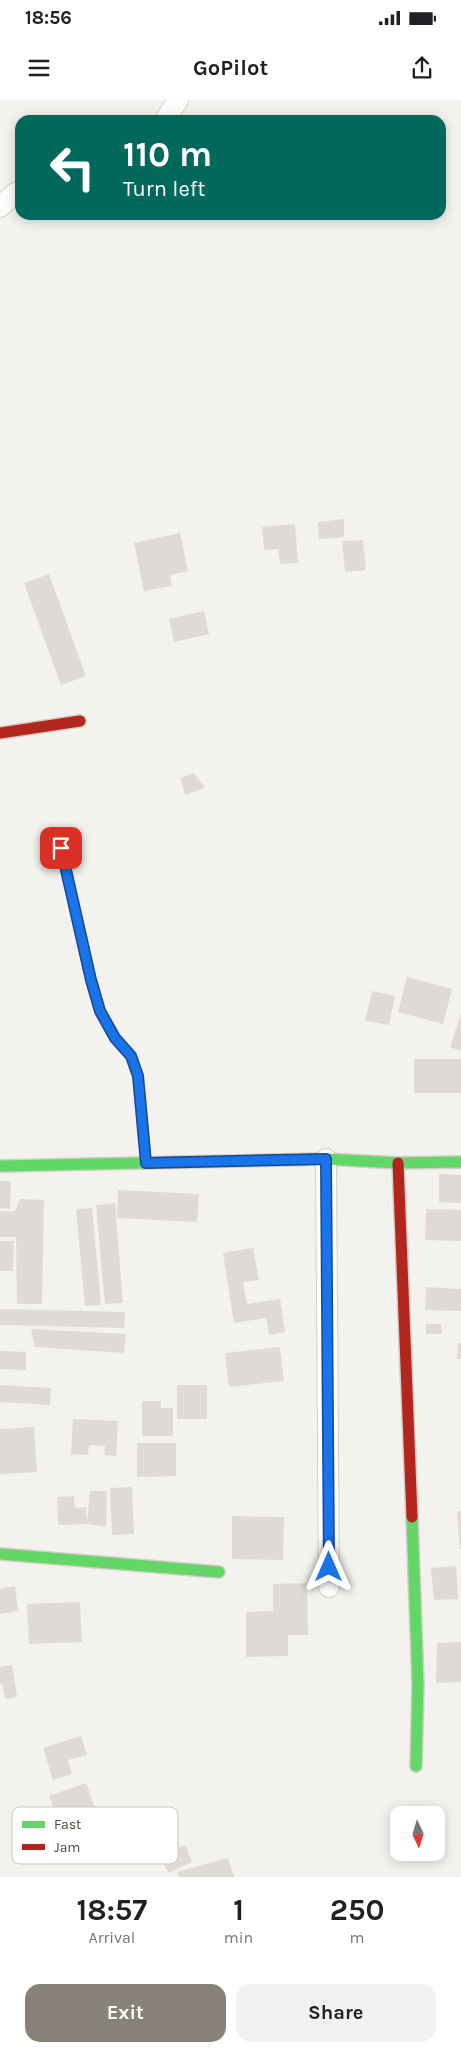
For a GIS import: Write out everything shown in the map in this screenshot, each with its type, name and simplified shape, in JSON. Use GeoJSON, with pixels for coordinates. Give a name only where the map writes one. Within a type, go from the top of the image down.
{"type":"FeatureCollection","features":[{"type":"Feature","properties":{"kind":"street"},"geometry":{"type":"LineString","coordinates":[[168,115],[178,100]]}},
{"type":"Feature","properties":{"kind":"street"},"geometry":{"type":"LineString","coordinates":[[0,208],[15,193]]}},
{"type":"Feature","properties":{"kind":"street"},"geometry":{"type":"LineString","coordinates":[[0,733],[80,721]]}},
{"type":"Feature","properties":{"kind":"street"},"geometry":{"type":"LineString","coordinates":[[326,1159],[329,1587]]}},
{"type":"Feature","properties":{"kind":"street"},"geometry":{"type":"LineString","coordinates":[[0,1166],[326,1159],[398,1163],[461,1162]]}},
{"type":"Feature","properties":{"kind":"street"},"geometry":{"type":"LineString","coordinates":[[398,1163],[418,1685],[416,1766]]}},
{"type":"Feature","properties":{"kind":"street"},"geometry":{"type":"LineString","coordinates":[[0,1554],[219,1572]]}},
{"type":"Feature","properties":{"kind":"lane"},"geometry":{"type":"LineString","coordinates":[[61,848],[91,980],[100,1011],[115,1038],[131,1056],[138,1076],[146,1163]]}},
{"type":"Feature","properties":{"kind":"building"},"geometry":{"type":"Polygon","coordinates":[[[344,519],[344,537],[319,539],[318,522],[344,519]]]}},
{"type":"Feature","properties":{"kind":"building"},"geometry":{"type":"Polygon","coordinates":[[[295,524],[298,563],[280,564],[278,549],[264,550],[262,527],[295,524]]]}},
{"type":"Feature","properties":{"kind":"building"},"geometry":{"type":"Polygon","coordinates":[[[180,533],[188,571],[170,575],[172,586],[144,591],[134,543],[180,533]]]}},
{"type":"Feature","properties":{"kind":"building"},"geometry":{"type":"Polygon","coordinates":[[[363,540],[366,570],[345,572],[342,541],[363,540]]]}},
{"type":"Feature","properties":{"kind":"building"},"geometry":{"type":"Polygon","coordinates":[[[49,574],[86,676],[61,685],[24,583],[49,574]]]}},
{"type":"Feature","properties":{"kind":"building"},"geometry":{"type":"Polygon","coordinates":[[[204,611],[209,634],[174,642],[169,619],[204,611]]]}},
{"type":"Feature","properties":{"kind":"building"},"geometry":{"type":"Polygon","coordinates":[[[194,773],[205,788],[185,795],[180,778],[194,773]]]}},
{"type":"Feature","properties":{"kind":"building"},"geometry":{"type":"Polygon","coordinates":[[[407,977],[452,989],[443,1024],[398,1012],[407,977]]]}},
{"type":"Feature","properties":{"kind":"building"},"geometry":{"type":"Polygon","coordinates":[[[372,991],[395,996],[389,1025],[365,1021],[372,991]]]}},
{"type":"Feature","properties":{"kind":"building"},"geometry":{"type":"Polygon","coordinates":[[[461,1013],[461,1051],[450,1047],[461,1013]]]}},
{"type":"Feature","properties":{"kind":"building"},"geometry":{"type":"Polygon","coordinates":[[[414,1059],[461,1059],[461,1093],[414,1093],[414,1059]]]}},
{"type":"Feature","properties":{"kind":"building"},"geometry":{"type":"Polygon","coordinates":[[[439,1174],[461,1175],[461,1203],[439,1202],[439,1174]]]}},
{"type":"Feature","properties":{"kind":"building"},"geometry":{"type":"Polygon","coordinates":[[[0,1181],[11,1181],[10,1209],[0,1208],[0,1181]]]}},
{"type":"Feature","properties":{"kind":"building"},"geometry":{"type":"Polygon","coordinates":[[[118,1190],[199,1194],[197,1222],[117,1218],[118,1190]]]}},
{"type":"Feature","properties":{"kind":"building"},"geometry":{"type":"Polygon","coordinates":[[[20,1199],[44,1200],[42,1304],[17,1304],[16,1237],[0,1237],[0,1211],[15,1211],[20,1199]]]}},
{"type":"Feature","properties":{"kind":"building"},"geometry":{"type":"Polygon","coordinates":[[[115,1203],[123,1303],[105,1304],[96,1205],[115,1203]]]}},
{"type":"Feature","properties":{"kind":"building"},"geometry":{"type":"Polygon","coordinates":[[[92,1208],[101,1305],[85,1306],[76,1209],[92,1208]]]}},
{"type":"Feature","properties":{"kind":"building"},"geometry":{"type":"Polygon","coordinates":[[[426,1209],[461,1210],[461,1241],[425,1240],[426,1209]]]}},
{"type":"Feature","properties":{"kind":"building"},"geometry":{"type":"Polygon","coordinates":[[[0,1241],[14,1241],[13,1271],[0,1271],[0,1241]]]}},
{"type":"Feature","properties":{"kind":"building"},"geometry":{"type":"Polygon","coordinates":[[[253,1248],[259,1280],[243,1282],[247,1304],[280,1299],[285,1332],[269,1335],[266,1318],[234,1323],[223,1253],[253,1248]]]}},
{"type":"Feature","properties":{"kind":"building"},"geometry":{"type":"Polygon","coordinates":[[[426,1287],[461,1289],[461,1311],[425,1310],[426,1287]]]}},
{"type":"Feature","properties":{"kind":"building"},"geometry":{"type":"Polygon","coordinates":[[[0,1309],[125,1312],[124,1328],[0,1325],[0,1309]]]}},
{"type":"Feature","properties":{"kind":"building"},"geometry":{"type":"Polygon","coordinates":[[[426,1324],[441,1324],[442,1334],[426,1334],[426,1324]]]}},
{"type":"Feature","properties":{"kind":"building"},"geometry":{"type":"Polygon","coordinates":[[[31,1329],[126,1334],[124,1353],[35,1347],[31,1329]]]}},
{"type":"Feature","properties":{"kind":"building"},"geometry":{"type":"Polygon","coordinates":[[[458,1343],[461,1343],[461,1359],[457,1359],[458,1343]]]}},
{"type":"Feature","properties":{"kind":"building"},"geometry":{"type":"Polygon","coordinates":[[[280,1347],[284,1381],[229,1387],[225,1353],[280,1347]]]}},
{"type":"Feature","properties":{"kind":"building"},"geometry":{"type":"Polygon","coordinates":[[[0,1351],[26,1352],[26,1370],[0,1369],[0,1351]]]}},
{"type":"Feature","properties":{"kind":"building"},"geometry":{"type":"Polygon","coordinates":[[[0,1385],[51,1388],[50,1405],[0,1402],[0,1385]]]}},
{"type":"Feature","properties":{"kind":"building"},"geometry":{"type":"Polygon","coordinates":[[[177,1385],[207,1385],[207,1419],[177,1419],[177,1385]]]}},
{"type":"Feature","properties":{"kind":"building"},"geometry":{"type":"Polygon","coordinates":[[[142,1401],[161,1401],[161,1408],[173,1408],[173,1436],[142,1436],[142,1401]]]}},
{"type":"Feature","properties":{"kind":"building"},"geometry":{"type":"Polygon","coordinates":[[[73,1419],[118,1421],[116,1456],[104,1455],[105,1446],[89,1445],[88,1455],[71,1454],[73,1419]]]}},
{"type":"Feature","properties":{"kind":"building"},"geometry":{"type":"Polygon","coordinates":[[[34,1427],[37,1472],[0,1474],[0,1429],[34,1427]]]}},
{"type":"Feature","properties":{"kind":"building"},"geometry":{"type":"Polygon","coordinates":[[[137,1443],[176,1443],[176,1476],[137,1477],[137,1443]]]}},
{"type":"Feature","properties":{"kind":"building"},"geometry":{"type":"Polygon","coordinates":[[[132,1487],[134,1534],[112,1535],[110,1488],[132,1487]]]}},
{"type":"Feature","properties":{"kind":"building"},"geometry":{"type":"Polygon","coordinates":[[[90,1491],[107,1491],[106,1527],[87,1524],[90,1491]]]}},
{"type":"Feature","properties":{"kind":"building"},"geometry":{"type":"Polygon","coordinates":[[[74,1496],[75,1508],[86,1507],[87,1524],[58,1525],[57,1497],[74,1496]]]}},
{"type":"Feature","properties":{"kind":"building"},"geometry":{"type":"Polygon","coordinates":[[[461,1511],[461,1549],[460,1549],[457,1512],[461,1511]]]}},
{"type":"Feature","properties":{"kind":"building"},"geometry":{"type":"Polygon","coordinates":[[[232,1516],[284,1517],[283,1560],[232,1559],[232,1516]]]}},
{"type":"Feature","properties":{"kind":"building"},"geometry":{"type":"Polygon","coordinates":[[[456,1566],[458,1599],[434,1600],[431,1568],[456,1566]]]}},
{"type":"Feature","properties":{"kind":"building"},"geometry":{"type":"Polygon","coordinates":[[[307,1583],[308,1635],[288,1635],[288,1656],[246,1657],[246,1612],[273,1611],[273,1584],[307,1583]]]}},
{"type":"Feature","properties":{"kind":"building"},"geometry":{"type":"Polygon","coordinates":[[[15,1586],[18,1611],[0,1614],[0,1589],[15,1586]]]}},
{"type":"Feature","properties":{"kind":"building"},"geometry":{"type":"Polygon","coordinates":[[[80,1602],[82,1642],[29,1644],[27,1604],[80,1602]]]}},
{"type":"Feature","properties":{"kind":"building"},"geometry":{"type":"Polygon","coordinates":[[[461,1642],[461,1682],[436,1683],[437,1643],[461,1642]]]}},
{"type":"Feature","properties":{"kind":"building"},"geometry":{"type":"Polygon","coordinates":[[[12,1665],[17,1697],[5,1699],[2,1684],[0,1685],[0,1667],[12,1665]]]}},
{"type":"Feature","properties":{"kind":"building"},"geometry":{"type":"Polygon","coordinates":[[[81,1736],[87,1755],[68,1760],[72,1774],[53,1780],[43,1748],[81,1736]]]}},
{"type":"Feature","properties":{"kind":"building"},"geometry":{"type":"Polygon","coordinates":[[[86,1783],[95,1807],[53,1807],[49,1796],[86,1783]]]}},
{"type":"Feature","properties":{"kind":"building"},"geometry":{"type":"Polygon","coordinates":[[[185,1845],[192,1862],[168,1873],[164,1864],[178,1864],[178,1848],[185,1845]]]}},
{"type":"Feature","properties":{"kind":"building"},"geometry":{"type":"Polygon","coordinates":[[[228,1858],[234,1877],[179,1877],[177,1872],[228,1858]]]}},
{"type":"Feature","properties":{"kind":"traffic: fast"},"geometry":{"type":"LineString","coordinates":[[0,1166],[326,1159],[398,1163],[461,1162]]}},
{"type":"Feature","properties":{"kind":"traffic: fast"},"geometry":{"type":"LineString","coordinates":[[412,1517],[418,1685],[416,1766]]}},
{"type":"Feature","properties":{"kind":"traffic: fast"},"geometry":{"type":"LineString","coordinates":[[0,1554],[219,1572]]}},
{"type":"Feature","properties":{"kind":"traffic: jam"},"geometry":{"type":"LineString","coordinates":[[0,733],[80,721]]}},
{"type":"Feature","properties":{"kind":"traffic: jam"},"geometry":{"type":"LineString","coordinates":[[398,1163],[412,1517]]}},
{"type":"Feature","properties":{"kind":"route"},"geometry":{"type":"LineString","coordinates":[[61,848],[91,980],[100,1011],[115,1038],[131,1056],[138,1076],[146,1163],[326,1159],[329,1567]]}}]}
